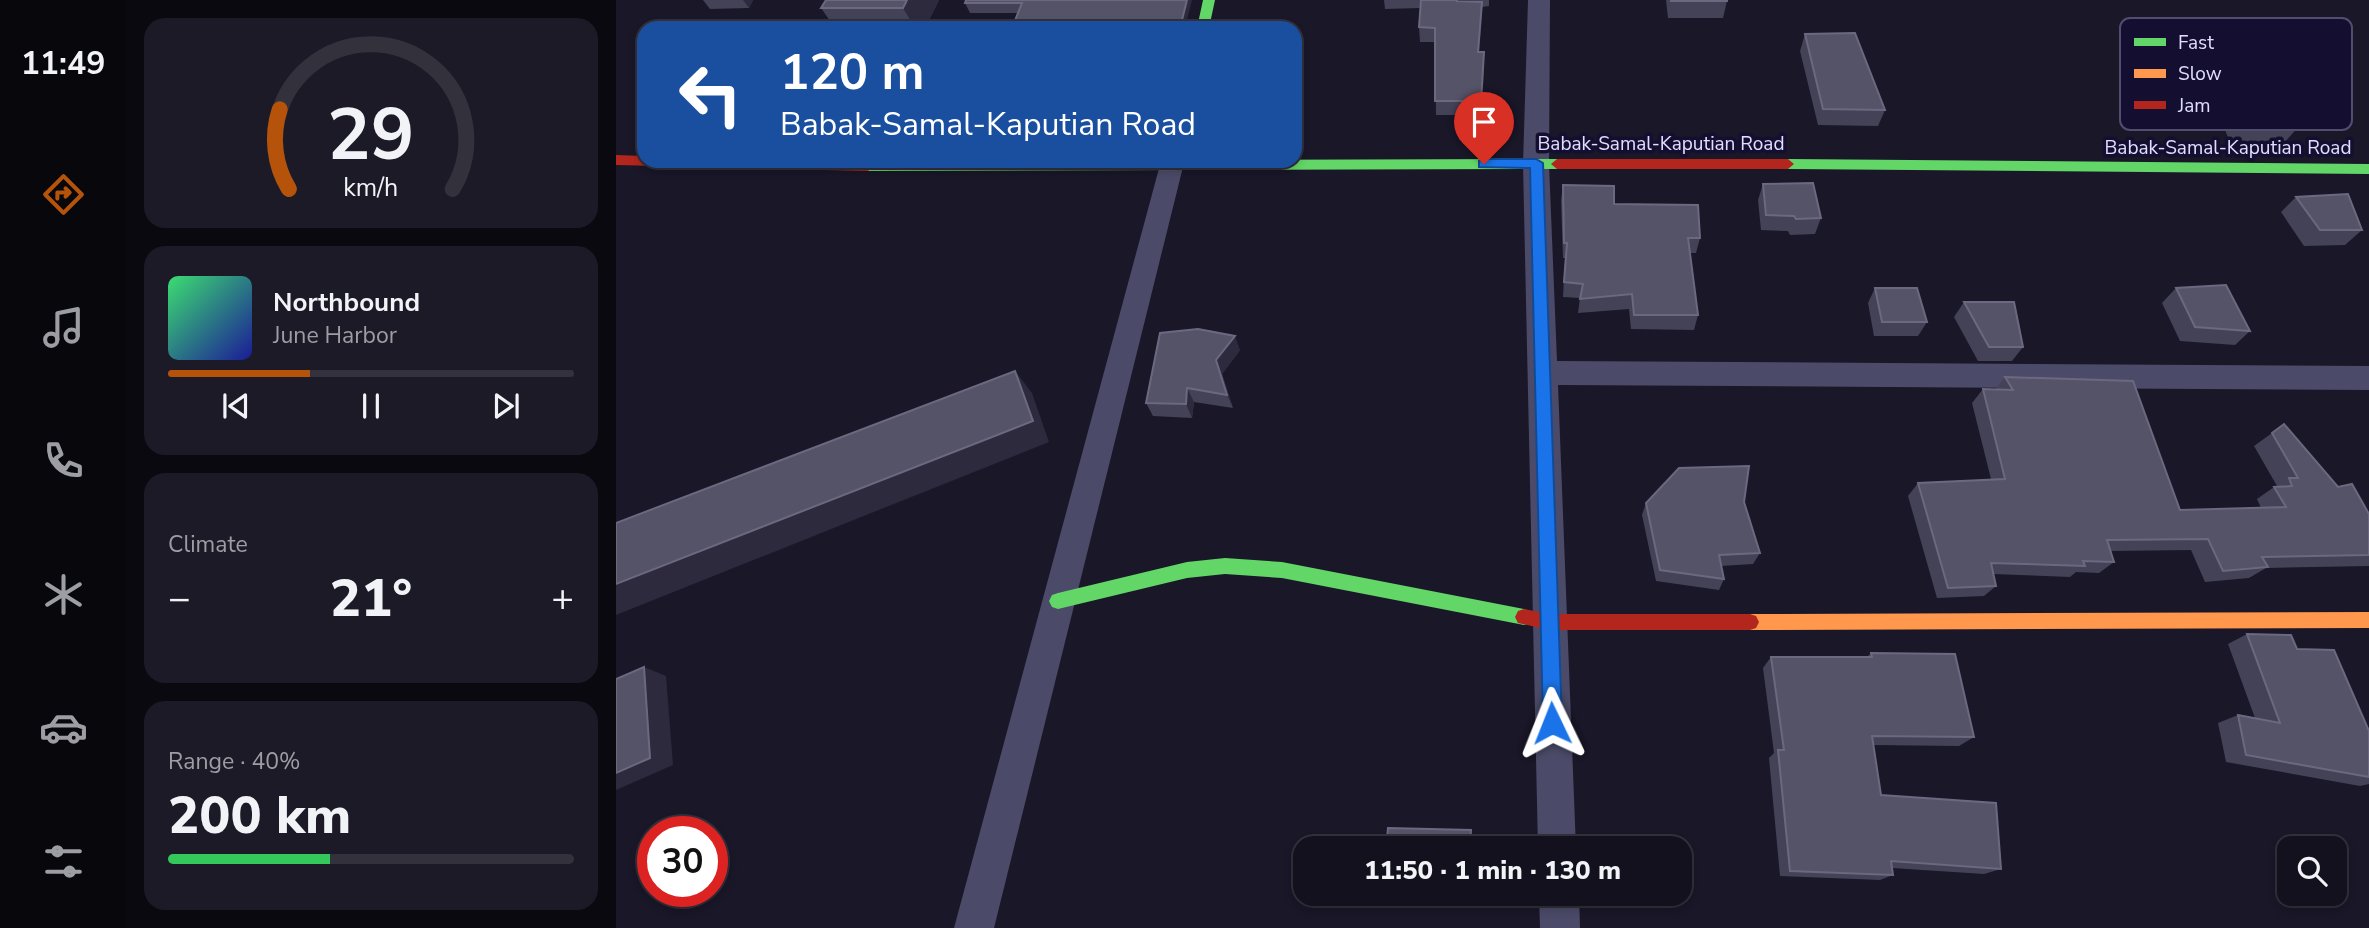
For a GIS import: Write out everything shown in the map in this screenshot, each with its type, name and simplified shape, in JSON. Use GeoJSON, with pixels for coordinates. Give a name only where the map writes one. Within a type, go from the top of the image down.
{"type":"FeatureCollection","features":[{"type":"Feature","properties":{"kind":"main road"},"geometry":{"type":"LineString","coordinates":[[1204,21],[1209,0]]}},
{"type":"Feature","properties":{"kind":"main road","name":"Babak-Samal-Kaputian Road"},"geometry":{"type":"LineString","coordinates":[[616,160],[637,161]]}},
{"type":"Feature","properties":{"kind":"main road","name":"Babak-Samal-Kaputian Road"},"geometry":{"type":"LineString","coordinates":[[1302,164],[2369,169]]}},
{"type":"Feature","properties":{"kind":"main road"},"geometry":{"type":"LineString","coordinates":[[1058,601],[1187,570],[1225,566],[1282,570],[1549,622],[2369,620]]}},
{"type":"Feature","properties":{"kind":"street"},"geometry":{"type":"LineString","coordinates":[[1539,0],[1536,163],[1557,836]]}},
{"type":"Feature","properties":{"kind":"street"},"geometry":{"type":"LineString","coordinates":[[974,928],[1170,168]]}},
{"type":"Feature","properties":{"kind":"street"},"geometry":{"type":"LineString","coordinates":[[1542,373],[2369,377]]}},
{"type":"Feature","properties":{"kind":"street"},"geometry":{"type":"LineString","coordinates":[[1559,906],[1560,928]]}},
{"type":"Feature","properties":{"kind":"building"},"geometry":{"type":"Polygon","coordinates":[[[826,0],[907,0],[903,8],[821,8],[826,0]]]}},
{"type":"Feature","properties":{"kind":"building"},"geometry":{"type":"Polygon","coordinates":[[[966,0],[1187,0],[1182,21],[1015,21],[1022,3],[965,3],[966,0]]]}},
{"type":"Feature","properties":{"kind":"building"},"geometry":{"type":"Polygon","coordinates":[[[1421,0],[1482,2],[1478,52],[1484,52],[1481,101],[1435,101],[1435,28],[1419,27],[1421,0]]]}},
{"type":"Feature","properties":{"kind":"building"},"geometry":{"type":"Polygon","coordinates":[[[1727,0],[1727,1],[1671,1],[1727,0]]]}},
{"type":"Feature","properties":{"kind":"building"},"geometry":{"type":"Polygon","coordinates":[[[1855,33],[1885,110],[1823,109],[1805,34],[1855,33]]]}},
{"type":"Feature","properties":{"kind":"building"},"geometry":{"type":"Polygon","coordinates":[[[1813,183],[1821,218],[1796,219],[1794,216],[1766,215],[1763,184],[1813,183]]]}},
{"type":"Feature","properties":{"kind":"building"},"geometry":{"type":"Polygon","coordinates":[[[1563,185],[1614,186],[1614,204],[1698,205],[1700,238],[1688,238],[1698,315],[1634,315],[1632,294],[1580,299],[1583,284],[1564,282],[1567,243],[1564,243],[1563,185]]]}},
{"type":"Feature","properties":{"kind":"building"},"geometry":{"type":"Polygon","coordinates":[[[2348,194],[2362,230],[2320,230],[2296,197],[2348,194]]]}},
{"type":"Feature","properties":{"kind":"building"},"geometry":{"type":"Polygon","coordinates":[[[2226,285],[2250,331],[2195,327],[2176,288],[2226,285]]]}},
{"type":"Feature","properties":{"kind":"building"},"geometry":{"type":"Polygon","coordinates":[[[1875,288],[1917,288],[1927,322],[1882,322],[1875,288]]]}},
{"type":"Feature","properties":{"kind":"building"},"geometry":{"type":"Polygon","coordinates":[[[1964,302],[2014,302],[2023,347],[1989,347],[1964,302]]]}},
{"type":"Feature","properties":{"kind":"building"},"geometry":{"type":"Polygon","coordinates":[[[1198,329],[1235,336],[1216,360],[1227,395],[1187,388],[1186,404],[1146,403],[1160,333],[1198,329]]]}},
{"type":"Feature","properties":{"kind":"building"},"geometry":{"type":"Polygon","coordinates":[[[1015,371],[1033,421],[616,584],[616,523],[1015,371]]]}},
{"type":"Feature","properties":{"kind":"building"},"geometry":{"type":"Polygon","coordinates":[[[2005,377],[2133,381],[2180,510],[2286,507],[2274,487],[2292,486],[2289,478],[2298,478],[2272,433],[2284,424],[2338,487],[2352,484],[2369,514],[2369,555],[2262,557],[2268,567],[2223,571],[2208,539],[2107,540],[2114,562],[2083,561],[2085,566],[1991,563],[1996,586],[1948,588],[1918,483],[2005,479],[1983,389],[2013,390],[2005,377]]]}},
{"type":"Feature","properties":{"kind":"building"},"geometry":{"type":"Polygon","coordinates":[[[1749,466],[1744,502],[1760,553],[1719,555],[1724,579],[1660,570],[1646,503],[1679,468],[1749,466]]]}},
{"type":"Feature","properties":{"kind":"building"},"geometry":{"type":"Polygon","coordinates":[[[2247,634],[2291,635],[2297,649],[2334,650],[2369,731],[2369,777],[2246,755],[2238,715],[2280,723],[2247,634]]]}},
{"type":"Feature","properties":{"kind":"building"},"geometry":{"type":"Polygon","coordinates":[[[1871,653],[1955,654],[1974,737],[1872,736],[1881,795],[1996,803],[2001,869],[1891,861],[1893,875],[1790,871],[1778,750],[1784,750],[1771,657],[1872,657],[1871,653]]]}},
{"type":"Feature","properties":{"kind":"building"},"geometry":{"type":"Polygon","coordinates":[[[644,667],[650,758],[616,773],[616,679],[644,667]]]}},
{"type":"Feature","properties":{"kind":"building"},"geometry":{"type":"Polygon","coordinates":[[[1388,828],[1471,830],[1471,836],[1387,836],[1388,828]]]}},
{"type":"Feature","properties":{"kind":"traffic: fast"},"geometry":{"type":"LineString","coordinates":[[1204,21],[1209,0]]}},
{"type":"Feature","properties":{"kind":"traffic: fast"},"geometry":{"type":"LineString","coordinates":[[1302,165],[1557,164]]}},
{"type":"Feature","properties":{"kind":"traffic: fast"},"geometry":{"type":"LineString","coordinates":[[1788,164],[2369,169]]}},
{"type":"Feature","properties":{"kind":"traffic: fast"},"geometry":{"type":"LineString","coordinates":[[1058,601],[1187,570],[1225,566],[1282,570],[1524,617]]}},
{"type":"Feature","properties":{"kind":"traffic: slow"},"geometry":{"type":"LineString","coordinates":[[1750,622],[2369,620]]}},
{"type":"Feature","properties":{"kind":"traffic: jam"},"geometry":{"type":"LineString","coordinates":[[616,160],[637,160]]}},
{"type":"Feature","properties":{"kind":"traffic: jam"},"geometry":{"type":"LineString","coordinates":[[1557,164],[1788,164]]}},
{"type":"Feature","properties":{"kind":"traffic: jam"},"geometry":{"type":"LineString","coordinates":[[1524,617],[1549,622],[1750,622]]}},
{"type":"Feature","properties":{"kind":"route"},"geometry":{"type":"LineString","coordinates":[[1484,164],[1536,163],[1552,723]]}}]}
